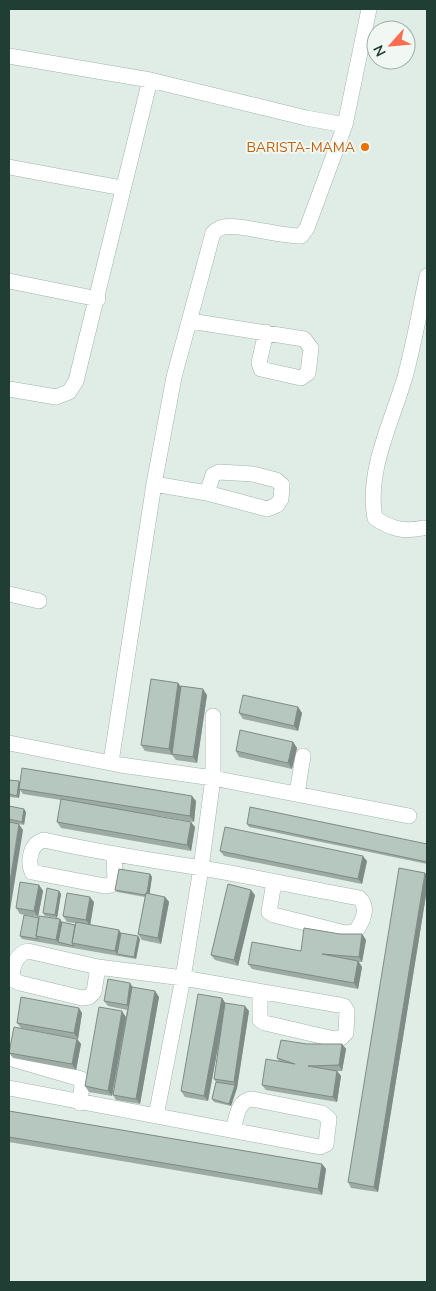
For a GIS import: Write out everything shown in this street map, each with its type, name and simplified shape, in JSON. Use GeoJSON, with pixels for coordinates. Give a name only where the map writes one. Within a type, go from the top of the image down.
{"type":"FeatureCollection","features":[{"type":"Feature","properties":{"kind":"street"},"geometry":{"type":"LineString","coordinates":[[111,762],[154,484],[174,377],[213,233],[220,227],[230,227],[283,236],[301,236],[307,228],[345,125],[368,9]]}},
{"type":"Feature","properties":{"kind":"street"},"geometry":{"type":"LineString","coordinates":[[9,56],[150,80],[306,118],[345,125]]}},
{"type":"Feature","properties":{"kind":"street"},"geometry":{"type":"LineString","coordinates":[[9,389],[56,397],[69,392],[76,381],[98,299],[122,188],[150,80]]}},
{"type":"Feature","properties":{"kind":"street"},"geometry":{"type":"LineString","coordinates":[[9,167],[122,188]]}},
{"type":"Feature","properties":{"kind":"street"},"geometry":{"type":"LineString","coordinates":[[423,528],[408,531],[388,527],[375,518],[372,501],[376,471],[406,376],[427,276]]}},
{"type":"Feature","properties":{"kind":"street"},"geometry":{"type":"LineString","coordinates":[[9,281],[98,299]]}},
{"type":"Feature","properties":{"kind":"street"},"geometry":{"type":"LineString","coordinates":[[190,321],[266,332]]}},
{"type":"Feature","properties":{"kind":"street"},"geometry":{"type":"LineString","coordinates":[[154,484],[207,493]]}},
{"type":"Feature","properties":{"kind":"street"},"geometry":{"type":"LineString","coordinates":[[9,594],[39,601]]}},
{"type":"Feature","properties":{"kind":"street"},"geometry":{"type":"LineString","coordinates":[[156,1116],[183,978],[201,868],[213,778],[213,716]]}},
{"type":"Feature","properties":{"kind":"street"},"geometry":{"type":"LineString","coordinates":[[9,744],[213,778],[409,816]]}},
{"type":"Feature","properties":{"kind":"street"},"geometry":{"type":"LineString","coordinates":[[297,794],[303,756]]}},
{"type":"Feature","properties":{"kind":"street"},"geometry":{"type":"LineString","coordinates":[[114,856],[115,880],[111,885],[105,886],[32,872],[30,866],[33,846],[37,842],[44,840],[114,856],[201,868],[359,898],[365,908],[360,926],[355,932],[345,933],[274,916],[269,912],[274,882]]}},
{"type":"Feature","properties":{"kind":"street"},"geometry":{"type":"LineString","coordinates":[[98,967],[94,992],[90,997],[82,998],[20,983],[13,980],[12,973],[18,957],[22,952],[28,951],[98,967],[183,978],[260,993],[344,1006],[347,1011],[346,1033],[341,1038],[334,1039],[265,1023],[260,1020],[260,993]]}},
{"type":"Feature","properties":{"kind":"street"},"geometry":{"type":"LineString","coordinates":[[9,1058],[81,1079],[80,1103]]}},
{"type":"Feature","properties":{"kind":"street"},"geometry":{"type":"LineString","coordinates":[[9,1088],[80,1103],[320,1147],[326,1144],[329,1119],[322,1113],[252,1099],[241,1103],[233,1130]]}},
{"type":"Feature","properties":{"kind":"building"},"geometry":{"type":"Polygon","coordinates":[[[151,679],[178,683],[169,749],[141,745],[151,679]]]}},
{"type":"Feature","properties":{"kind":"building"},"geometry":{"type":"Polygon","coordinates":[[[181,686],[203,689],[193,757],[172,754],[181,686]]]}},
{"type":"Feature","properties":{"kind":"building"},"geometry":{"type":"Polygon","coordinates":[[[243,695],[298,707],[294,726],[239,713],[243,695]]]}},
{"type":"Feature","properties":{"kind":"building"},"geometry":{"type":"Polygon","coordinates":[[[240,730],[293,742],[288,763],[236,751],[240,730]]]}},
{"type":"Feature","properties":{"kind":"building"},"geometry":{"type":"Polygon","coordinates":[[[22,768],[192,796],[190,816],[19,789],[22,768]]]}},
{"type":"Feature","properties":{"kind":"building"},"geometry":{"type":"Polygon","coordinates":[[[9,780],[19,781],[17,796],[9,794],[9,780]]]}},
{"type":"Feature","properties":{"kind":"building"},"geometry":{"type":"Polygon","coordinates":[[[61,799],[191,822],[187,845],[57,822],[61,799]]]}},
{"type":"Feature","properties":{"kind":"building"},"geometry":{"type":"Polygon","coordinates":[[[9,806],[24,809],[22,822],[9,819],[9,806]]]}},
{"type":"Feature","properties":{"kind":"building"},"geometry":{"type":"Polygon","coordinates":[[[250,807],[427,844],[427,862],[247,824],[250,807]]]}},
{"type":"Feature","properties":{"kind":"building"},"geometry":{"type":"Polygon","coordinates":[[[9,822],[19,824],[9,888],[9,822]]]}},
{"type":"Feature","properties":{"kind":"building"},"geometry":{"type":"Polygon","coordinates":[[[225,827],[363,856],[358,879],[220,851],[225,827]]]}},
{"type":"Feature","properties":{"kind":"building"},"geometry":{"type":"Polygon","coordinates":[[[399,868],[425,873],[374,1187],[348,1182],[399,868]]]}},
{"type":"Feature","properties":{"kind":"building"},"geometry":{"type":"Polygon","coordinates":[[[119,869],[150,874],[147,893],[145,895],[115,890],[119,869]]]}},
{"type":"Feature","properties":{"kind":"building"},"geometry":{"type":"Polygon","coordinates":[[[20,882],[39,885],[34,911],[16,908],[20,882]]]}},
{"type":"Feature","properties":{"kind":"building"},"geometry":{"type":"Polygon","coordinates":[[[228,884],[251,890],[234,960],[211,955],[228,884]]]}},
{"type":"Feature","properties":{"kind":"building"},"geometry":{"type":"Polygon","coordinates":[[[47,888],[59,891],[55,915],[43,913],[47,888]]]}},
{"type":"Feature","properties":{"kind":"building"},"geometry":{"type":"Polygon","coordinates":[[[67,893],[90,897],[86,920],[63,916],[67,893]]]}},
{"type":"Feature","properties":{"kind":"building"},"geometry":{"type":"Polygon","coordinates":[[[146,893],[165,897],[158,938],[138,934],[146,893]]]}},
{"type":"Feature","properties":{"kind":"building"},"geometry":{"type":"Polygon","coordinates":[[[24,915],[39,918],[36,936],[38,939],[20,936],[24,915]]]}},
{"type":"Feature","properties":{"kind":"building"},"geometry":{"type":"Polygon","coordinates":[[[39,916],[60,919],[56,940],[36,936],[39,916]]]}},
{"type":"Feature","properties":{"kind":"building"},"geometry":{"type":"Polygon","coordinates":[[[62,922],[75,925],[72,943],[74,946],[58,942],[62,922]]]}},
{"type":"Feature","properties":{"kind":"building"},"geometry":{"type":"Polygon","coordinates":[[[76,922],[119,930],[115,951],[72,943],[76,922]]]}},
{"type":"Feature","properties":{"kind":"building"},"geometry":{"type":"Polygon","coordinates":[[[304,928],[340,934],[362,934],[359,957],[322,954],[358,961],[354,983],[248,964],[252,942],[301,951],[304,928]]]}},
{"type":"Feature","properties":{"kind":"building"},"geometry":{"type":"Polygon","coordinates":[[[121,933],[138,936],[134,957],[117,954],[121,933]]]}},
{"type":"Feature","properties":{"kind":"building"},"geometry":{"type":"Polygon","coordinates":[[[108,979],[130,983],[127,1005],[104,1001],[108,979]]]}},
{"type":"Feature","properties":{"kind":"building"},"geometry":{"type":"Polygon","coordinates":[[[132,987],[155,991],[136,1099],[113,1095],[132,987]]]}},
{"type":"Feature","properties":{"kind":"building"},"geometry":{"type":"Polygon","coordinates":[[[198,994],[222,998],[204,1096],[181,1091],[198,994]]]}},
{"type":"Feature","properties":{"kind":"building"},"geometry":{"type":"Polygon","coordinates":[[[21,997],[79,1008],[74,1033],[17,1023],[21,997]]]}},
{"type":"Feature","properties":{"kind":"building"},"geometry":{"type":"Polygon","coordinates":[[[225,1003],[245,1006],[234,1082],[214,1079],[225,1003]]]}},
{"type":"Feature","properties":{"kind":"building"},"geometry":{"type":"Polygon","coordinates":[[[99,1007],[122,1011],[108,1091],[85,1086],[99,1007]]]}},
{"type":"Feature","properties":{"kind":"building"},"geometry":{"type":"Polygon","coordinates":[[[14,1027],[77,1039],[72,1064],[9,1053],[14,1027]]]}},
{"type":"Feature","properties":{"kind":"building"},"geometry":{"type":"Polygon","coordinates":[[[281,1040],[307,1044],[342,1044],[339,1065],[308,1066],[337,1071],[333,1097],[262,1085],[266,1059],[295,1064],[277,1058],[281,1040]]]}},
{"type":"Feature","properties":{"kind":"building"},"geometry":{"type":"Polygon","coordinates":[[[216,1082],[235,1085],[229,1104],[212,1099],[216,1082]]]}},
{"type":"Feature","properties":{"kind":"building"},"geometry":{"type":"Polygon","coordinates":[[[9,1111],[322,1164],[318,1189],[9,1137],[9,1111]]]}},
{"type":"Feature","properties":{"kind":"place","name":"BARISTA-MAMA"},"geometry":{"type":"Point","coordinates":[365,147]}}]}
